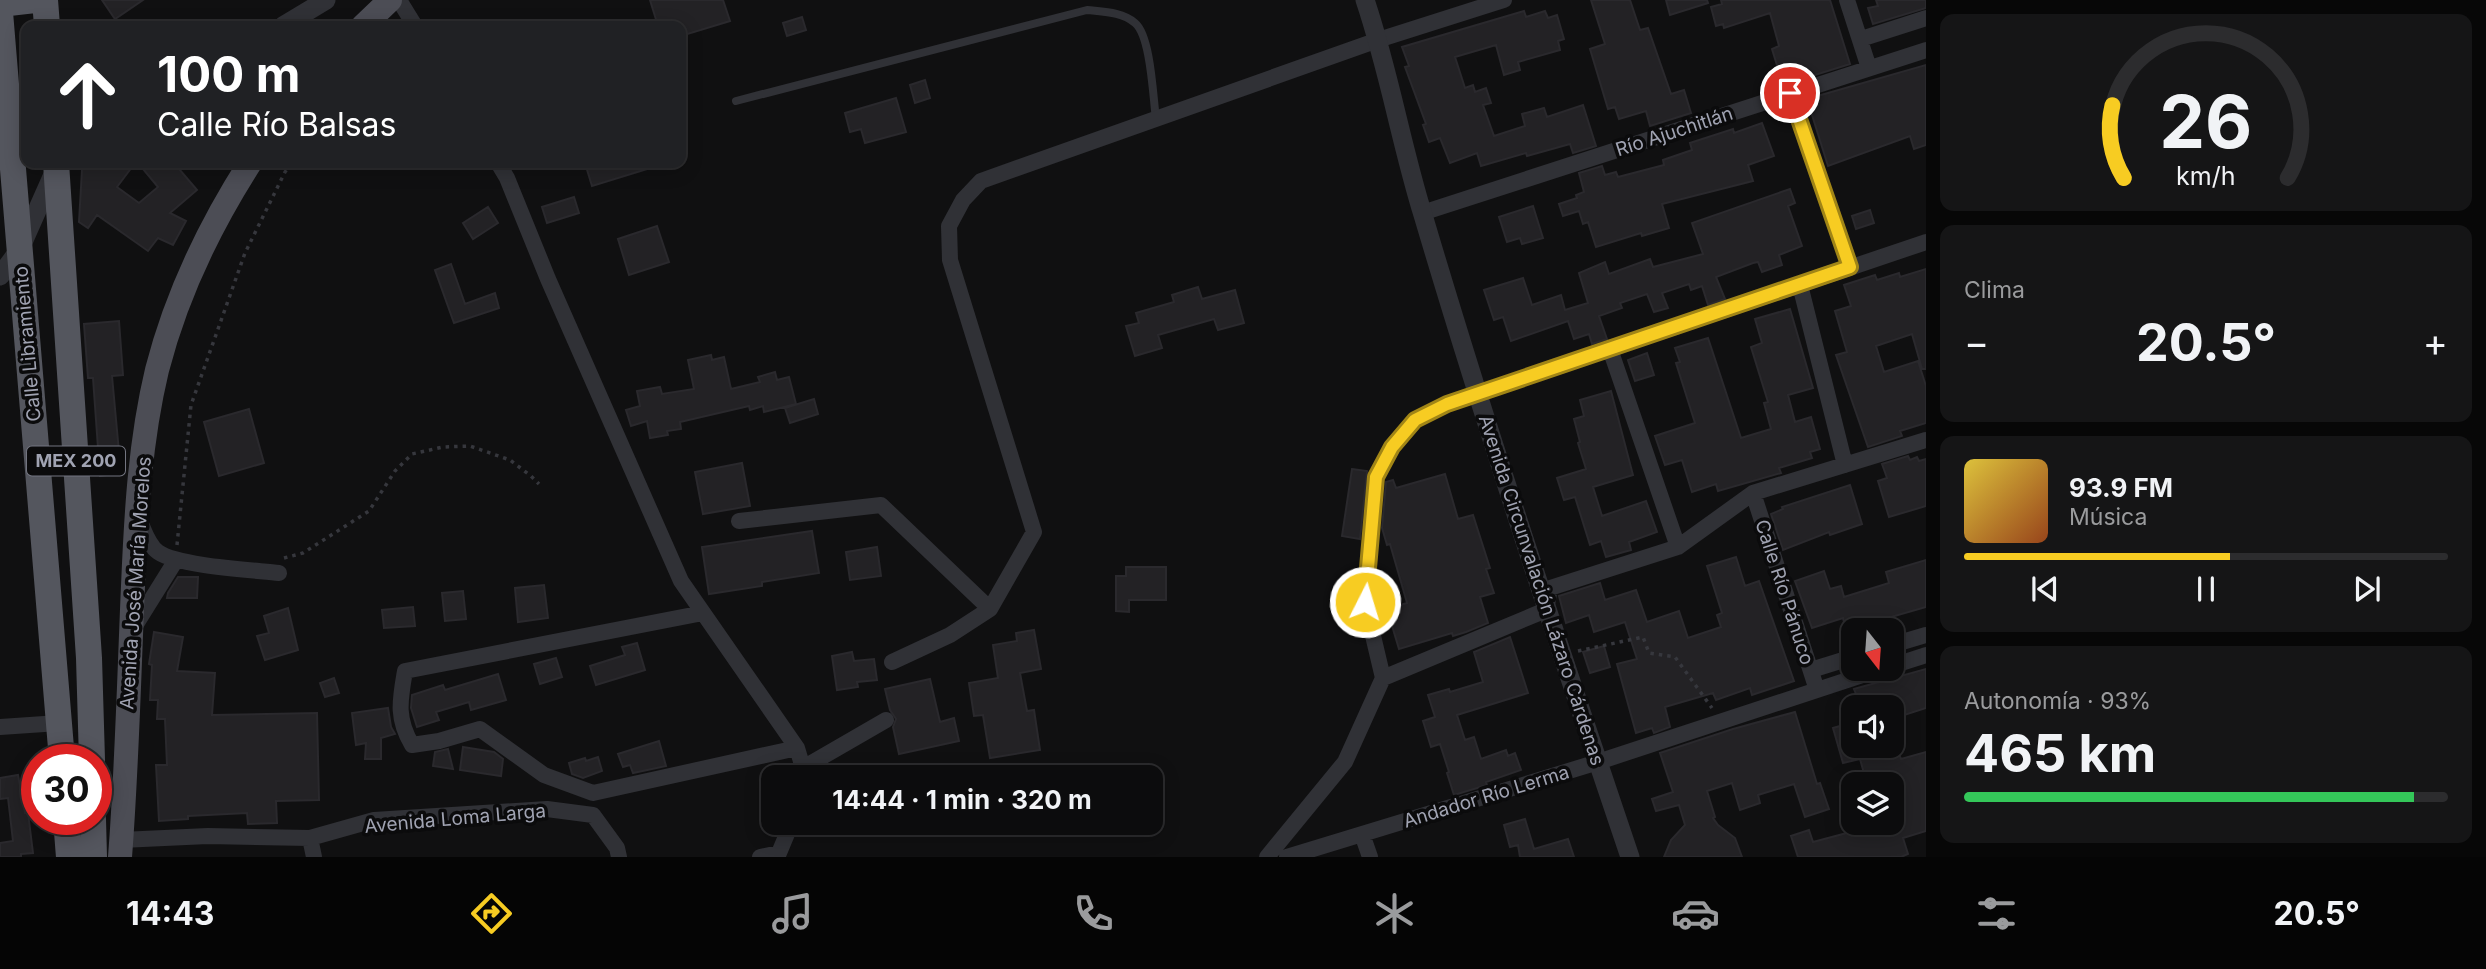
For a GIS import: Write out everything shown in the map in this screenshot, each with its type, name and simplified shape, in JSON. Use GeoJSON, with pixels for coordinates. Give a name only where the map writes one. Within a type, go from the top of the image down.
{"type":"FeatureCollection","features":[{"type":"Feature","properties":{"kind":"highway"},"geometry":{"type":"LineString","coordinates":[[0,4],[35,0]]}},
{"type":"Feature","properties":{"kind":"highway"},"geometry":{"type":"LineString","coordinates":[[45,0],[47,21]]}},
{"type":"Feature","properties":{"kind":"highway","name":"Calle Libramiento"},"geometry":{"type":"LineString","coordinates":[[1,29],[7,170],[20,249],[61,744]]}},
{"type":"Feature","properties":{"kind":"highway","name":"Calle Libramiento"},"geometry":{"type":"LineString","coordinates":[[59,168],[89,657],[92,744]]}},
{"type":"Feature","properties":{"kind":"highway"},"geometry":{"type":"LineString","coordinates":[[39,485],[78,482]]}},
{"type":"Feature","properties":{"kind":"highway"},"geometry":{"type":"LineString","coordinates":[[67,835],[69,857]]}},
{"type":"Feature","properties":{"kind":"highway"},"geometry":{"type":"LineString","coordinates":[[93,835],[93,857]]}},
{"type":"Feature","properties":{"kind":"main road"},"geometry":{"type":"LineString","coordinates":[[368,21],[390,0]]}},
{"type":"Feature","properties":{"kind":"main road","name":"Avenida José María Morelos"},"geometry":{"type":"LineString","coordinates":[[121,849],[136,513],[157,372],[191,268],[247,168]]}},
{"type":"Feature","properties":{"kind":"street"},"geometry":{"type":"LineString","coordinates":[[292,21],[326,0]]}},
{"type":"Feature","properties":{"kind":"street"},"geometry":{"type":"LineString","coordinates":[[399,0],[414,21]]}},
{"type":"Feature","properties":{"kind":"street","name":"Avenida Circunvalación Lázaro Cárdenas"},"geometry":{"type":"LineString","coordinates":[[1365,0],[1378,40],[1422,212],[1478,394],[1546,610],[1630,857]]}},
{"type":"Feature","properties":{"kind":"street"},"geometry":{"type":"LineString","coordinates":[[891,662],[950,635],[990,609],[1034,532],[950,260],[948,226],[964,200],[981,181],[1378,40],[1504,0]]}},
{"type":"Feature","properties":{"kind":"street"},"geometry":{"type":"LineString","coordinates":[[1847,0],[1870,68]]}},
{"type":"Feature","properties":{"kind":"street"},"geometry":{"type":"LineString","coordinates":[[1861,39],[1926,18]]}},
{"type":"Feature","properties":{"kind":"street","name":"Río Ajuchitlán"},"geometry":{"type":"LineString","coordinates":[[1422,212],[1926,50]]}},
{"type":"Feature","properties":{"kind":"street"},"geometry":{"type":"LineString","coordinates":[[1790,93],[1850,267]]}},
{"type":"Feature","properties":{"kind":"street"},"geometry":{"type":"LineString","coordinates":[[0,276],[20,249],[57,168]]}},
{"type":"Feature","properties":{"kind":"street"},"geometry":{"type":"LineString","coordinates":[[501,168],[681,581],[797,748],[801,765]]}},
{"type":"Feature","properties":{"kind":"street"},"geometry":{"type":"LineString","coordinates":[[1267,857],[1345,762],[1383,678],[1365,602],[1376,477],[1392,447],[1415,420],[1447,404],[1926,242]]}},
{"type":"Feature","properties":{"kind":"street"},"geometry":{"type":"LineString","coordinates":[[1800,285],[1845,465]]}},
{"type":"Feature","properties":{"kind":"street"},"geometry":{"type":"LineString","coordinates":[[1610,349],[1678,547]]}},
{"type":"Feature","properties":{"kind":"street"},"geometry":{"type":"LineString","coordinates":[[1383,678],[1546,610],[1550,588],[1678,547],[1753,493],[1926,440]]}},
{"type":"Feature","properties":{"kind":"street","name":"Calle Río Pánuco"},"geometry":{"type":"LineString","coordinates":[[1753,493],[1817,690]]}},
{"type":"Feature","properties":{"kind":"street"},"geometry":{"type":"LineString","coordinates":[[739,521],[881,505],[990,609]]}},
{"type":"Feature","properties":{"kind":"street"},"geometry":{"type":"LineString","coordinates":[[136,513],[149,543],[158,552],[176,560],[278,567]]}},
{"type":"Feature","properties":{"kind":"street"},"geometry":{"type":"LineString","coordinates":[[131,632],[176,560]]}},
{"type":"Feature","properties":{"kind":"street"},"geometry":{"type":"LineString","coordinates":[[703,613],[405,671],[399,703],[403,730],[412,745],[439,741],[481,729],[544,775],[593,793],[797,748]]}},
{"type":"Feature","properties":{"kind":"street"},"geometry":{"type":"LineString","coordinates":[[1904,642],[1925,638]]}},
{"type":"Feature","properties":{"kind":"street"},"geometry":{"type":"LineString","coordinates":[[1904,662],[1926,655]]}},
{"type":"Feature","properties":{"kind":"street"},"geometry":{"type":"LineString","coordinates":[[1811,670],[1841,661]]}},
{"type":"Feature","properties":{"kind":"street","name":"Andador Río Lerma"},"geometry":{"type":"LineString","coordinates":[[1287,857],[1598,762],[1844,681]]}},
{"type":"Feature","properties":{"kind":"street"},"geometry":{"type":"LineString","coordinates":[[816,765],[886,720]]}},
{"type":"Feature","properties":{"kind":"street"},"geometry":{"type":"LineString","coordinates":[[0,727],[59,723]]}},
{"type":"Feature","properties":{"kind":"street","name":"Avenida Loma Larga"},"geometry":{"type":"LineString","coordinates":[[121,849],[208,836],[310,838],[374,820],[547,809],[593,815],[617,848],[619,857]]}},
{"type":"Feature","properties":{"kind":"street"},"geometry":{"type":"LineString","coordinates":[[1362,834],[1370,857]]}},
{"type":"Feature","properties":{"kind":"street"},"geometry":{"type":"LineString","coordinates":[[760,857],[779,853],[787,835]]}},
{"type":"Feature","properties":{"kind":"street"},"geometry":{"type":"LineString","coordinates":[[310,838],[314,857]]}},
{"type":"Feature","properties":{"kind":"lane"},"geometry":{"type":"LineString","coordinates":[[736,101],[1087,10],[1117,13],[1137,24],[1146,42],[1156,119]]}},
{"type":"Feature","properties":{"kind":"path"},"geometry":{"type":"LineString","coordinates":[[176,560],[191,405],[244,253],[288,168]]}},
{"type":"Feature","properties":{"kind":"path"},"geometry":{"type":"LineString","coordinates":[[278,567],[369,511],[395,471],[412,454],[443,447],[470,446],[510,460],[531,475],[538,484]]}},
{"type":"Feature","properties":{"kind":"path"},"geometry":{"type":"LineString","coordinates":[[1561,655],[1643,637],[1649,653],[1675,657],[1722,721]]}},
{"type":"Feature","properties":{"kind":"building"},"geometry":{"type":"Polygon","coordinates":[[[102,0],[143,0],[115,19],[102,0]]]}},
{"type":"Feature","properties":{"kind":"building"},"geometry":{"type":"Polygon","coordinates":[[[650,0],[723,0],[730,21],[686,34],[686,21],[656,21],[650,0]]]}},
{"type":"Feature","properties":{"kind":"building"},"geometry":{"type":"Polygon","coordinates":[[[1591,0],[1630,0],[1640,30],[1648,28],[1671,94],[1684,90],[1691,113],[1650,126],[1646,111],[1619,119],[1615,107],[1608,109],[1590,49],[1605,44],[1591,0]]]}},
{"type":"Feature","properties":{"kind":"building"},"geometry":{"type":"Polygon","coordinates":[[[1666,0],[1707,0],[1708,3],[1670,15],[1666,0]]]}},
{"type":"Feature","properties":{"kind":"building"},"geometry":{"type":"Polygon","coordinates":[[[1721,0],[1830,0],[1850,64],[1783,85],[1772,49],[1779,46],[1770,13],[1724,28],[1723,24],[1716,26],[1711,7],[1722,4],[1721,0]]]}},
{"type":"Feature","properties":{"kind":"building"},"geometry":{"type":"Polygon","coordinates":[[[1876,0],[1926,0],[1926,8],[1873,24],[1868,8],[1878,6],[1876,0]]]}},
{"type":"Feature","properties":{"kind":"building"},"geometry":{"type":"Polygon","coordinates":[[[1524,11],[1526,17],[1545,11],[1548,18],[1557,15],[1564,39],[1558,41],[1560,50],[1518,62],[1520,70],[1504,75],[1496,45],[1455,57],[1465,88],[1473,85],[1475,92],[1486,88],[1491,103],[1483,105],[1494,136],[1525,126],[1522,114],[1544,108],[1547,117],[1583,105],[1596,146],[1573,153],[1570,144],[1481,166],[1477,153],[1450,163],[1440,138],[1429,142],[1423,125],[1426,124],[1405,67],[1409,66],[1402,47],[1524,11]]]}},
{"type":"Feature","properties":{"kind":"building"},"geometry":{"type":"Polygon","coordinates":[[[802,17],[806,30],[787,36],[783,23],[802,17]]]}},
{"type":"Feature","properties":{"kind":"building"},"geometry":{"type":"Polygon","coordinates":[[[1926,65],[1926,145],[1914,149],[1910,136],[1828,166],[1807,99],[1926,65]]]}},
{"type":"Feature","properties":{"kind":"building"},"geometry":{"type":"Polygon","coordinates":[[[925,80],[930,98],[915,103],[910,85],[925,80]]]}},
{"type":"Feature","properties":{"kind":"building"},"geometry":{"type":"Polygon","coordinates":[[[896,98],[906,132],[865,143],[861,129],[850,132],[845,113],[896,98]]]}},
{"type":"Feature","properties":{"kind":"building"},"geometry":{"type":"Polygon","coordinates":[[[1762,123],[1774,156],[1748,165],[1753,181],[1662,204],[1669,228],[1642,236],[1641,233],[1596,247],[1588,222],[1583,224],[1579,211],[1563,216],[1559,204],[1577,198],[1576,195],[1584,192],[1579,173],[1602,166],[1605,175],[1616,172],[1618,177],[1664,165],[1663,160],[1692,150],[1690,143],[1733,129],[1734,133],[1762,123]]]}},
{"type":"Feature","properties":{"kind":"building"},"geometry":{"type":"Polygon","coordinates":[[[131,168],[117,187],[139,203],[158,187],[142,168],[178,168],[197,190],[170,213],[186,221],[173,245],[158,238],[148,251],[97,215],[88,228],[79,222],[82,170],[131,168]]]}},
{"type":"Feature","properties":{"kind":"building"},"geometry":{"type":"Polygon","coordinates":[[[587,168],[650,168],[592,186],[587,168]]]}},
{"type":"Feature","properties":{"kind":"building"},"geometry":{"type":"Polygon","coordinates":[[[1790,189],[1795,203],[1788,206],[1802,246],[1779,255],[1782,265],[1762,272],[1758,262],[1716,277],[1725,299],[1708,305],[1702,286],[1691,290],[1689,284],[1662,293],[1668,308],[1654,312],[1647,294],[1620,303],[1622,308],[1599,316],[1607,339],[1592,344],[1589,334],[1574,339],[1568,321],[1511,341],[1503,317],[1494,320],[1484,290],[1523,278],[1532,305],[1561,295],[1565,310],[1588,303],[1579,273],[1605,262],[1609,274],[1650,259],[1653,267],[1703,254],[1692,223],[1790,189]]]}},
{"type":"Feature","properties":{"kind":"building"},"geometry":{"type":"Polygon","coordinates":[[[574,197],[579,213],[547,223],[542,207],[574,197]]]}},
{"type":"Feature","properties":{"kind":"building"},"geometry":{"type":"Polygon","coordinates":[[[1533,206],[1543,238],[1522,244],[1520,238],[1507,242],[1499,217],[1533,206]]]}},
{"type":"Feature","properties":{"kind":"building"},"geometry":{"type":"Polygon","coordinates":[[[488,207],[498,223],[473,239],[463,223],[488,207]]]}},
{"type":"Feature","properties":{"kind":"building"},"geometry":{"type":"Polygon","coordinates":[[[1870,210],[1874,223],[1856,229],[1852,216],[1870,210]]]}},
{"type":"Feature","properties":{"kind":"building"},"geometry":{"type":"Polygon","coordinates":[[[657,226],[669,262],[629,275],[618,239],[657,226]]]}},
{"type":"Feature","properties":{"kind":"building"},"geometry":{"type":"Polygon","coordinates":[[[451,264],[465,304],[495,293],[499,308],[454,323],[435,270],[451,264]]]}},
{"type":"Feature","properties":{"kind":"building"},"geometry":{"type":"Polygon","coordinates":[[[1926,269],[1926,369],[1922,369],[1912,334],[1876,346],[1884,372],[1918,361],[1926,386],[1926,423],[1900,431],[1902,436],[1868,447],[1836,355],[1847,352],[1835,311],[1851,306],[1844,285],[1875,275],[1877,280],[1899,273],[1900,277],[1926,269]]]}},
{"type":"Feature","properties":{"kind":"building"},"geometry":{"type":"Polygon","coordinates":[[[1198,287],[1202,299],[1235,290],[1244,323],[1218,330],[1214,319],[1158,335],[1162,348],[1135,356],[1126,326],[1139,323],[1136,313],[1174,302],[1172,295],[1198,287]]]}},
{"type":"Feature","properties":{"kind":"building"},"geometry":{"type":"Polygon","coordinates":[[[1790,309],[1813,388],[1788,395],[1795,422],[1811,417],[1820,449],[1810,452],[1812,458],[1779,468],[1781,473],[1718,491],[1716,484],[1692,492],[1682,460],[1665,465],[1655,436],[1695,423],[1676,363],[1680,362],[1675,348],[1708,338],[1741,438],[1771,429],[1764,403],[1768,402],[1751,347],[1762,343],[1755,319],[1790,309]]]}},
{"type":"Feature","properties":{"kind":"building"},"geometry":{"type":"Polygon","coordinates":[[[119,321],[123,375],[112,376],[120,463],[115,463],[116,474],[100,476],[93,378],[88,378],[84,324],[119,321]]]}},
{"type":"Feature","properties":{"kind":"building"},"geometry":{"type":"Polygon","coordinates":[[[1647,353],[1654,375],[1635,381],[1628,360],[1647,353]]]}},
{"type":"Feature","properties":{"kind":"building"},"geometry":{"type":"Polygon","coordinates":[[[711,355],[712,360],[724,357],[731,389],[760,382],[758,377],[775,372],[777,380],[789,377],[796,404],[764,412],[763,406],[750,410],[749,406],[680,422],[681,429],[667,431],[668,435],[650,438],[647,421],[631,426],[626,410],[640,406],[637,391],[660,387],[662,394],[694,389],[688,360],[711,355]]]}},
{"type":"Feature","properties":{"kind":"building"},"geometry":{"type":"Polygon","coordinates":[[[1611,391],[1633,475],[1593,487],[1602,516],[1646,501],[1657,532],[1629,542],[1631,550],[1606,557],[1601,541],[1590,545],[1575,497],[1564,500],[1557,478],[1586,469],[1574,419],[1584,416],[1580,400],[1611,391]]]}},
{"type":"Feature","properties":{"kind":"building"},"geometry":{"type":"Polygon","coordinates":[[[814,399],[818,414],[790,423],[785,408],[814,399]]]}},
{"type":"Feature","properties":{"kind":"building"},"geometry":{"type":"Polygon","coordinates":[[[249,409],[264,463],[219,476],[204,422],[249,409]]]}},
{"type":"Feature","properties":{"kind":"building"},"geometry":{"type":"Polygon","coordinates":[[[1908,456],[1910,460],[1917,457],[1919,461],[1926,459],[1926,506],[1889,517],[1878,481],[1887,478],[1882,464],[1908,456]]]}},
{"type":"Feature","properties":{"kind":"building"},"geometry":{"type":"Polygon","coordinates":[[[742,463],[750,506],[703,514],[695,472],[742,463]]]}},
{"type":"Feature","properties":{"kind":"building"},"geometry":{"type":"Polygon","coordinates":[[[1352,469],[1367,471],[1360,539],[1342,536],[1352,469]]]}},
{"type":"Feature","properties":{"kind":"building"},"geometry":{"type":"Polygon","coordinates":[[[1445,474],[1458,519],[1473,515],[1490,568],[1486,569],[1494,593],[1480,597],[1488,623],[1453,636],[1452,633],[1399,649],[1387,609],[1407,603],[1390,544],[1387,545],[1382,528],[1386,482],[1393,480],[1396,488],[1445,474]]]}},
{"type":"Feature","properties":{"kind":"building"},"geometry":{"type":"Polygon","coordinates":[[[1850,485],[1862,524],[1830,535],[1829,532],[1783,550],[1771,514],[1783,509],[1782,507],[1850,485]]]}},
{"type":"Feature","properties":{"kind":"building"},"geometry":{"type":"Polygon","coordinates":[[[812,531],[819,573],[709,594],[702,547],[812,531]]]}},
{"type":"Feature","properties":{"kind":"building"},"geometry":{"type":"Polygon","coordinates":[[[877,547],[881,576],[850,580],[846,552],[877,547]]]}},
{"type":"Feature","properties":{"kind":"building"},"geometry":{"type":"Polygon","coordinates":[[[1736,557],[1745,586],[1759,581],[1794,681],[1752,695],[1750,688],[1716,700],[1713,693],[1665,707],[1670,727],[1654,733],[1652,728],[1636,733],[1617,664],[1637,659],[1625,622],[1594,632],[1589,615],[1566,623],[1559,596],[1600,583],[1605,600],[1636,590],[1647,622],[1679,611],[1688,638],[1721,627],[1717,615],[1722,613],[1707,566],[1736,557]]]}},
{"type":"Feature","properties":{"kind":"building"},"geometry":{"type":"Polygon","coordinates":[[[1926,560],[1926,607],[1888,618],[1841,618],[1812,628],[1795,581],[1824,571],[1830,589],[1841,586],[1844,597],[1889,583],[1886,572],[1926,560]]]}},
{"type":"Feature","properties":{"kind":"building"},"geometry":{"type":"Polygon","coordinates":[[[1126,567],[1166,567],[1166,600],[1129,600],[1129,612],[1116,611],[1116,576],[1126,576],[1126,567]]]}},
{"type":"Feature","properties":{"kind":"building"},"geometry":{"type":"Polygon","coordinates":[[[178,577],[198,577],[197,598],[167,598],[178,577]]]}},
{"type":"Feature","properties":{"kind":"building"},"geometry":{"type":"Polygon","coordinates":[[[544,585],[548,618],[518,622],[515,588],[544,585]]]}},
{"type":"Feature","properties":{"kind":"building"},"geometry":{"type":"Polygon","coordinates":[[[463,591],[466,619],[445,621],[442,593],[463,591]]]}},
{"type":"Feature","properties":{"kind":"building"},"geometry":{"type":"Polygon","coordinates":[[[413,607],[415,626],[384,628],[382,610],[413,607]]]}},
{"type":"Feature","properties":{"kind":"building"},"geometry":{"type":"Polygon","coordinates":[[[288,608],[298,650],[265,660],[257,636],[269,633],[264,616],[288,608]]]}},
{"type":"Feature","properties":{"kind":"building"},"geometry":{"type":"Polygon","coordinates":[[[1034,630],[1041,669],[1020,673],[1027,711],[1034,710],[1040,750],[990,758],[983,715],[974,716],[969,683],[998,678],[993,645],[1017,641],[1016,633],[1034,630]]]}},
{"type":"Feature","properties":{"kind":"building"},"geometry":{"type":"Polygon","coordinates":[[[154,632],[183,637],[177,671],[215,673],[212,715],[317,713],[319,800],[276,801],[277,823],[248,824],[247,813],[188,816],[188,819],[159,821],[156,765],[167,765],[165,719],[157,719],[158,700],[150,700],[152,665],[149,664],[154,632]]]}},
{"type":"Feature","properties":{"kind":"building"},"geometry":{"type":"Polygon","coordinates":[[[1510,637],[1528,693],[1457,715],[1465,740],[1474,737],[1481,759],[1506,750],[1508,756],[1515,753],[1521,770],[1486,782],[1487,785],[1454,795],[1440,744],[1431,747],[1423,721],[1435,717],[1428,695],[1449,689],[1450,692],[1483,682],[1474,652],[1510,637]]]}},
{"type":"Feature","properties":{"kind":"building"},"geometry":{"type":"Polygon","coordinates":[[[637,643],[645,670],[596,685],[590,666],[625,655],[622,647],[637,643]]]}},
{"type":"Feature","properties":{"kind":"building"},"geometry":{"type":"Polygon","coordinates":[[[1604,646],[1610,667],[1590,673],[1583,652],[1604,646]]]}},
{"type":"Feature","properties":{"kind":"building"},"geometry":{"type":"Polygon","coordinates":[[[852,652],[854,661],[874,659],[877,680],[857,682],[858,687],[837,690],[832,656],[852,652]]]}},
{"type":"Feature","properties":{"kind":"building"},"geometry":{"type":"Polygon","coordinates":[[[556,658],[562,677],[540,684],[534,664],[556,658]]]}},
{"type":"Feature","properties":{"kind":"building"},"geometry":{"type":"Polygon","coordinates":[[[1926,669],[1926,708],[1904,715],[1904,695],[1856,695],[1854,689],[1883,681],[1904,681],[1904,675],[1926,669]]]}},
{"type":"Feature","properties":{"kind":"building"},"geometry":{"type":"Polygon","coordinates":[[[498,674],[506,700],[471,710],[469,702],[436,712],[439,720],[417,727],[411,708],[412,695],[443,685],[445,690],[498,674]]]}},
{"type":"Feature","properties":{"kind":"building"},"geometry":{"type":"Polygon","coordinates":[[[334,678],[339,693],[325,697],[320,683],[334,678]]]}},
{"type":"Feature","properties":{"kind":"building"},"geometry":{"type":"Polygon","coordinates":[[[930,679],[940,722],[954,718],[959,741],[899,754],[893,727],[896,719],[890,710],[885,689],[930,679]]]}},
{"type":"Feature","properties":{"kind":"building"},"geometry":{"type":"Polygon","coordinates":[[[388,708],[395,734],[381,738],[381,759],[365,759],[366,743],[356,745],[352,713],[388,708]]]}},
{"type":"Feature","properties":{"kind":"building"},"geometry":{"type":"Polygon","coordinates":[[[1795,712],[1817,784],[1820,783],[1829,809],[1805,817],[1794,784],[1758,795],[1760,803],[1740,810],[1732,783],[1707,791],[1715,817],[1713,818],[1735,838],[1742,857],[1664,857],[1671,840],[1685,825],[1679,805],[1656,811],[1652,799],[1673,792],[1660,753],[1795,712]]]}},
{"type":"Feature","properties":{"kind":"building"},"geometry":{"type":"Polygon","coordinates":[[[1841,726],[1841,756],[1833,728],[1841,726]]]}},
{"type":"Feature","properties":{"kind":"building"},"geometry":{"type":"Polygon","coordinates":[[[659,741],[666,766],[633,773],[630,765],[623,767],[618,754],[659,741]]]}},
{"type":"Feature","properties":{"kind":"building"},"geometry":{"type":"Polygon","coordinates":[[[463,747],[494,752],[503,759],[501,776],[460,770],[463,747]]]}},
{"type":"Feature","properties":{"kind":"building"},"geometry":{"type":"Polygon","coordinates":[[[448,749],[453,769],[433,766],[435,752],[448,749]]]}},
{"type":"Feature","properties":{"kind":"building"},"geometry":{"type":"Polygon","coordinates":[[[1926,752],[1926,831],[1903,838],[1908,854],[1901,857],[1798,857],[1791,836],[1809,830],[1813,842],[1841,835],[1904,835],[1904,772],[1864,772],[1860,759],[1843,763],[1842,758],[1901,759],[1926,752]]]}},
{"type":"Feature","properties":{"kind":"building"},"geometry":{"type":"Polygon","coordinates":[[[598,757],[602,771],[583,778],[572,774],[569,763],[598,757]]]}},
{"type":"Feature","properties":{"kind":"building"},"geometry":{"type":"Polygon","coordinates":[[[18,775],[21,791],[21,835],[31,835],[33,853],[21,854],[21,857],[0,857],[0,843],[13,841],[8,798],[0,799],[0,778],[18,775]]]}},
{"type":"Feature","properties":{"kind":"building"},"geometry":{"type":"Polygon","coordinates":[[[1525,819],[1534,849],[1568,839],[1574,857],[1520,857],[1518,845],[1510,847],[1504,825],[1525,819]]]}},
{"type":"Feature","properties":{"kind":"route"},"geometry":{"type":"LineString","coordinates":[[1365,602],[1376,477],[1392,447],[1415,420],[1447,404],[1850,267],[1790,93]]}}]}
